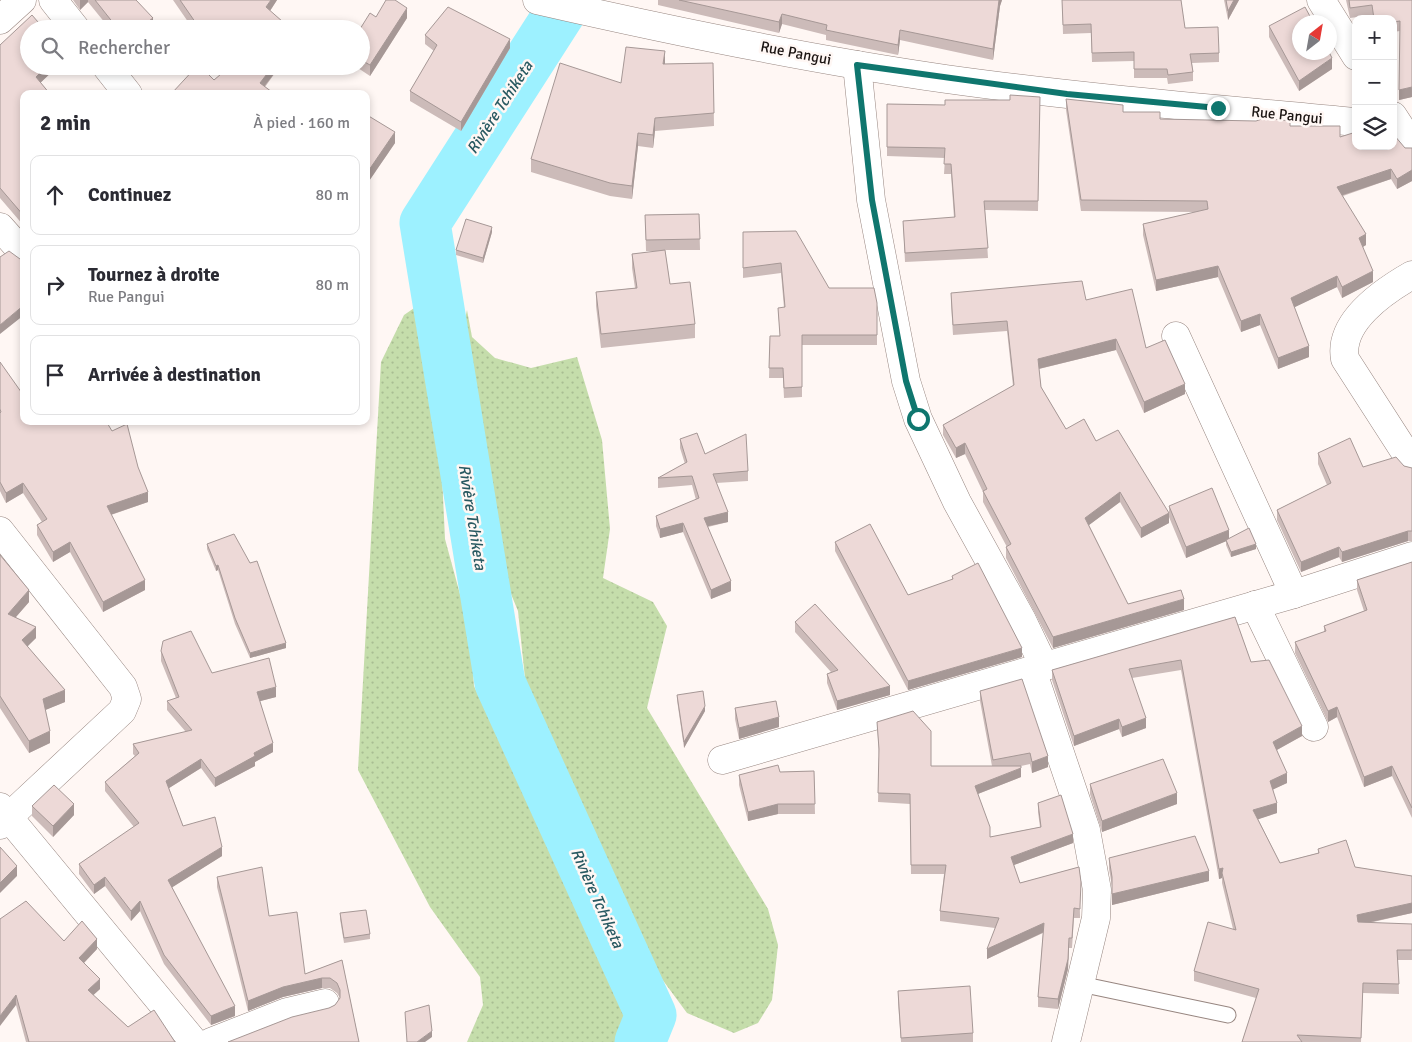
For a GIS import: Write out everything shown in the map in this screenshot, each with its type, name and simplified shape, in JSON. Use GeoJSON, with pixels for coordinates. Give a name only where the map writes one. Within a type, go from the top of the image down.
{"type":"FeatureCollection","features":[{"type":"Feature","properties":{"kind":"street"},"geometry":{"type":"LineString","coordinates":[[0,20],[22,0]]}},
{"type":"Feature","properties":{"kind":"street"},"geometry":{"type":"LineString","coordinates":[[53,0],[69,20]]}},
{"type":"Feature","properties":{"kind":"street","name":"Rue Pangui"},"geometry":{"type":"LineString","coordinates":[[537,0],[857,65],[1067,94],[1352,122]]}},
{"type":"Feature","properties":{"kind":"street"},"geometry":{"type":"LineString","coordinates":[[1320,0],[1352,50]]}},
{"type":"Feature","properties":{"kind":"street"},"geometry":{"type":"LineString","coordinates":[[857,65],[872,200],[911,396],[918,419],[957,502],[1022,620],[1086,830],[1098,890],[1096,918],[1066,1042]]}},
{"type":"Feature","properties":{"kind":"street"},"geometry":{"type":"LineString","coordinates":[[113,75],[125,90]]}},
{"type":"Feature","properties":{"kind":"street"},"geometry":{"type":"LineString","coordinates":[[0,227],[20,250]]}},
{"type":"Feature","properties":{"kind":"street"},"geometry":{"type":"LineString","coordinates":[[1412,275],[1373,301],[1346,334],[1342,347],[1345,359],[1412,463]]}},
{"type":"Feature","properties":{"kind":"street"},"geometry":{"type":"LineString","coordinates":[[1176,336],[1294,594]]}},
{"type":"Feature","properties":{"kind":"street"},"geometry":{"type":"LineString","coordinates":[[0,532],[123,687],[126,699],[122,711],[3,817],[194,1042]]}},
{"type":"Feature","properties":{"kind":"street"},"geometry":{"type":"LineString","coordinates":[[722,760],[1294,594],[1412,556]]}},
{"type":"Feature","properties":{"kind":"street"},"geometry":{"type":"LineString","coordinates":[[1255,605],[1314,727]]}},
{"type":"Feature","properties":{"kind":"street"},"geometry":{"type":"LineString","coordinates":[[211,1042],[287,1012],[325,1003]]}},
{"type":"Feature","properties":{"kind":"lane"},"geometry":{"type":"LineString","coordinates":[[1080,984],[1228,1015]]}},
{"type":"Feature","properties":{"kind":"green space"},"geometry":{"type":"Polygon","coordinates":[[[420,304],[438,390],[445,539],[470,631],[474,686],[629,1023],[623,1042],[467,1042],[483,1005],[480,977],[430,907],[358,770],[381,362],[404,315],[420,304]]]}},
{"type":"Feature","properties":{"kind":"green space"},"geometry":{"type":"Polygon","coordinates":[[[467,310],[472,337],[495,358],[531,368],[577,357],[602,440],[610,529],[603,578],[653,602],[667,626],[647,708],[768,909],[778,945],[772,1000],[758,1023],[734,1033],[687,1013],[642,952],[528,707],[518,611],[483,526],[461,337],[467,310]]]}},
{"type":"Feature","properties":{"kind":"building"},"geometry":{"type":"Polygon","coordinates":[[[95,0],[136,0],[153,18],[150,20],[111,20],[95,0]]]}},
{"type":"Feature","properties":{"kind":"building"},"geometry":{"type":"Polygon","coordinates":[[[180,0],[271,0],[266,7],[281,20],[194,20],[180,0]]]}},
{"type":"Feature","properties":{"kind":"building"},"geometry":{"type":"Polygon","coordinates":[[[386,0],[395,0],[407,8],[370,65],[370,20],[366,20],[370,13],[376,17],[386,0]]]}},
{"type":"Feature","properties":{"kind":"building"},"geometry":{"type":"Polygon","coordinates":[[[679,0],[999,0],[993,49],[900,30],[898,45],[826,30],[827,25],[782,14],[779,22],[679,0]]]}},
{"type":"Feature","properties":{"kind":"building"},"geometry":{"type":"Polygon","coordinates":[[[1062,0],[1181,0],[1185,28],[1218,27],[1219,53],[1190,54],[1193,72],[1168,75],[1167,69],[1134,69],[1134,52],[1092,53],[1091,24],[1063,25],[1062,0]]]}},
{"type":"Feature","properties":{"kind":"building"},"geometry":{"type":"Polygon","coordinates":[[[1226,0],[1234,0],[1228,11],[1226,0]]]}},
{"type":"Feature","properties":{"kind":"building"},"geometry":{"type":"Polygon","coordinates":[[[1349,0],[1412,0],[1412,87],[1399,90],[1400,21],[1397,21],[1397,15],[1373,15],[1372,5],[1350,8],[1349,0]]]}},
{"type":"Feature","properties":{"kind":"building"},"geometry":{"type":"Polygon","coordinates":[[[448,7],[510,39],[461,122],[410,91],[437,45],[425,35],[448,7]]]}},
{"type":"Feature","properties":{"kind":"building"},"geometry":{"type":"Polygon","coordinates":[[[1305,7],[1309,15],[1292,15],[1292,60],[1329,60],[1299,81],[1269,26],[1305,7]]]}},
{"type":"Feature","properties":{"kind":"building"},"geometry":{"type":"Polygon","coordinates":[[[32,15],[36,20],[27,20],[32,15]]]}},
{"type":"Feature","properties":{"kind":"building"},"geometry":{"type":"Polygon","coordinates":[[[20,26],[20,75],[38,75],[36,77],[47,90],[20,90],[20,211],[0,188],[0,45],[20,26]]]}},
{"type":"Feature","properties":{"kind":"building"},"geometry":{"type":"Polygon","coordinates":[[[626,47],[665,51],[663,64],[713,63],[714,113],[655,118],[653,135],[638,133],[632,186],[610,183],[531,159],[560,63],[621,83],[626,47]]]}},
{"type":"Feature","properties":{"kind":"building"},"geometry":{"type":"Polygon","coordinates":[[[189,75],[209,75],[214,80],[220,75],[266,75],[260,83],[269,90],[175,90],[189,75]]]}},
{"type":"Feature","properties":{"kind":"building"},"geometry":{"type":"Polygon","coordinates":[[[1010,95],[1040,97],[1038,201],[984,201],[988,248],[905,253],[903,221],[955,217],[951,164],[944,164],[945,148],[887,147],[887,104],[945,105],[945,100],[1010,100],[1010,95]]]}},
{"type":"Feature","properties":{"kind":"building"},"geometry":{"type":"Polygon","coordinates":[[[1066,99],[1123,105],[1123,112],[1160,112],[1160,119],[1256,121],[1265,118],[1290,121],[1290,126],[1340,126],[1340,137],[1352,133],[1352,150],[1397,150],[1397,139],[1405,148],[1412,148],[1412,170],[1397,179],[1391,169],[1337,187],[1366,234],[1359,238],[1373,271],[1342,287],[1337,276],[1291,298],[1309,346],[1278,358],[1260,314],[1241,321],[1218,266],[1156,280],[1143,224],[1208,209],[1207,201],[1081,200],[1066,99]]]}},
{"type":"Feature","properties":{"kind":"building"},"geometry":{"type":"Polygon","coordinates":[[[370,117],[395,132],[370,169],[370,117]]]}},
{"type":"Feature","properties":{"kind":"building"},"geometry":{"type":"Polygon","coordinates":[[[699,214],[700,239],[646,240],[645,215],[699,214]]]}},
{"type":"Feature","properties":{"kind":"building"},"geometry":{"type":"Polygon","coordinates":[[[466,219],[492,227],[483,258],[456,250],[466,219]]]}},
{"type":"Feature","properties":{"kind":"building"},"geometry":{"type":"Polygon","coordinates":[[[796,231],[829,288],[874,288],[877,303],[877,335],[802,335],[802,387],[784,388],[783,368],[769,368],[770,336],[780,336],[778,308],[785,307],[781,263],[743,268],[743,232],[796,231]]]}},
{"type":"Feature","properties":{"kind":"building"},"geometry":{"type":"Polygon","coordinates":[[[665,250],[670,284],[690,282],[695,324],[601,334],[596,292],[637,288],[632,254],[665,250]]]}},
{"type":"Feature","properties":{"kind":"building"},"geometry":{"type":"Polygon","coordinates":[[[9,251],[20,259],[20,308],[0,325],[0,257],[9,251]]]}},
{"type":"Feature","properties":{"kind":"building"},"geometry":{"type":"Polygon","coordinates":[[[1082,281],[1086,300],[1132,289],[1146,348],[1165,340],[1185,384],[1144,402],[1116,339],[1038,359],[1041,387],[1066,429],[1084,419],[1096,441],[1118,430],[1169,513],[1141,528],[1120,492],[1085,518],[1128,604],[1181,590],[1184,599],[1053,637],[1006,547],[1011,544],[983,491],[987,489],[965,443],[956,448],[943,425],[1014,385],[1007,321],[953,325],[951,293],[1082,281]]]}},
{"type":"Feature","properties":{"kind":"building"},"geometry":{"type":"Polygon","coordinates":[[[0,362],[20,390],[20,425],[108,425],[112,431],[127,425],[138,467],[148,492],[107,506],[145,580],[103,602],[70,542],[53,552],[37,525],[47,519],[23,483],[6,493],[0,482],[0,362]]]}},
{"type":"Feature","properties":{"kind":"building"},"geometry":{"type":"Polygon","coordinates":[[[697,433],[705,454],[746,434],[748,471],[713,474],[728,512],[704,518],[731,581],[711,590],[683,523],[660,529],[656,516],[699,498],[692,476],[658,478],[687,462],[680,439],[697,433]]]}},
{"type":"Feature","properties":{"kind":"building"},"geometry":{"type":"Polygon","coordinates":[[[1350,438],[1363,467],[1396,457],[1404,466],[1412,468],[1412,531],[1342,552],[1339,547],[1301,562],[1277,510],[1331,483],[1318,453],[1350,438]]]}},
{"type":"Feature","properties":{"kind":"building"},"geometry":{"type":"Polygon","coordinates":[[[1212,488],[1229,530],[1186,547],[1169,506],[1212,488]]]}},
{"type":"Feature","properties":{"kind":"building"},"geometry":{"type":"Polygon","coordinates":[[[870,524],[908,595],[953,579],[952,576],[978,563],[1022,648],[908,681],[835,542],[870,524]]]}},
{"type":"Feature","properties":{"kind":"building"},"geometry":{"type":"Polygon","coordinates":[[[1249,528],[1256,544],[1231,552],[1226,540],[1249,528]]]}},
{"type":"Feature","properties":{"kind":"building"},"geometry":{"type":"Polygon","coordinates":[[[234,534],[250,563],[257,561],[286,643],[250,653],[235,618],[218,565],[216,566],[207,544],[234,534]]]}},
{"type":"Feature","properties":{"kind":"building"},"geometry":{"type":"Polygon","coordinates":[[[0,555],[29,590],[8,614],[36,627],[22,640],[65,690],[43,699],[50,731],[29,741],[0,696],[0,555]]]}},
{"type":"Feature","properties":{"kind":"building"},"geometry":{"type":"Polygon","coordinates":[[[1412,562],[1412,808],[1392,766],[1364,777],[1337,707],[1328,711],[1295,642],[1326,631],[1324,626],[1367,610],[1357,580],[1412,562]]]}},
{"type":"Feature","properties":{"kind":"building"},"geometry":{"type":"Polygon","coordinates":[[[815,604],[890,686],[837,701],[827,674],[838,670],[795,622],[815,604]]]}},
{"type":"Feature","properties":{"kind":"building"},"geometry":{"type":"Polygon","coordinates":[[[1235,617],[1251,662],[1269,660],[1302,726],[1273,742],[1287,773],[1270,781],[1277,803],[1253,810],[1280,863],[1319,853],[1318,849],[1346,840],[1355,867],[1412,876],[1412,903],[1357,915],[1358,922],[1412,924],[1412,950],[1397,950],[1399,984],[1363,983],[1361,1038],[1297,1035],[1302,1042],[1242,1042],[1259,989],[1194,971],[1208,922],[1236,930],[1222,873],[1223,868],[1219,869],[1181,660],[1129,669],[1146,718],[1122,727],[1119,719],[1074,736],[1052,670],[1235,617]]]}},
{"type":"Feature","properties":{"kind":"building"},"geometry":{"type":"Polygon","coordinates":[[[191,631],[212,673],[269,658],[276,687],[257,692],[273,743],[254,753],[255,756],[215,778],[201,759],[166,781],[183,826],[215,817],[222,847],[168,880],[235,1006],[211,1016],[164,955],[140,901],[131,911],[105,877],[94,885],[79,864],[139,823],[105,782],[139,753],[133,744],[192,730],[167,701],[179,697],[161,651],[163,641],[191,631]]]}},
{"type":"Feature","properties":{"kind":"building"},"geometry":{"type":"Polygon","coordinates":[[[1022,679],[1048,756],[1032,762],[1030,753],[993,760],[980,691],[1022,679]]]}},
{"type":"Feature","properties":{"kind":"building"},"geometry":{"type":"Polygon","coordinates":[[[703,691],[705,706],[684,742],[677,695],[703,691]]]}},
{"type":"Feature","properties":{"kind":"building"},"geometry":{"type":"Polygon","coordinates":[[[776,701],[779,717],[739,728],[735,708],[776,701]]]}},
{"type":"Feature","properties":{"kind":"building"},"geometry":{"type":"Polygon","coordinates":[[[913,711],[931,731],[931,766],[1021,766],[1021,768],[975,786],[990,827],[990,837],[1041,827],[1038,803],[1061,795],[1073,834],[1011,857],[1020,883],[1079,867],[1081,882],[1080,909],[1074,908],[1072,938],[1069,938],[1068,959],[1058,999],[1038,997],[1044,923],[987,949],[999,918],[940,911],[946,865],[911,865],[910,794],[878,793],[879,749],[877,722],[913,711]]]}},
{"type":"Feature","properties":{"kind":"building"},"geometry":{"type":"Polygon","coordinates":[[[1163,759],[1177,793],[1102,821],[1090,784],[1163,759]]]}},
{"type":"Feature","properties":{"kind":"building"},"geometry":{"type":"Polygon","coordinates":[[[778,765],[780,772],[814,771],[815,804],[778,804],[748,812],[739,775],[778,765]]]}},
{"type":"Feature","properties":{"kind":"building"},"geometry":{"type":"Polygon","coordinates":[[[54,785],[74,804],[53,826],[32,806],[54,785]]]}},
{"type":"Feature","properties":{"kind":"building"},"geometry":{"type":"Polygon","coordinates":[[[1195,836],[1209,871],[1112,894],[1109,858],[1195,836]]]}},
{"type":"Feature","properties":{"kind":"building"},"geometry":{"type":"Polygon","coordinates":[[[0,847],[17,866],[0,883],[0,847]]]}},
{"type":"Feature","properties":{"kind":"building"},"geometry":{"type":"Polygon","coordinates":[[[262,867],[269,916],[297,912],[305,974],[342,960],[359,1042],[228,1042],[292,1017],[329,1008],[335,1005],[340,998],[340,990],[337,983],[330,978],[322,978],[283,987],[248,1001],[217,877],[262,867]]]}},
{"type":"Feature","properties":{"kind":"building"},"geometry":{"type":"Polygon","coordinates":[[[26,901],[64,941],[82,921],[97,939],[79,958],[100,979],[88,990],[128,1027],[154,1010],[175,1042],[29,1042],[16,995],[0,1016],[0,919],[26,901]]]}},
{"type":"Feature","properties":{"kind":"building"},"geometry":{"type":"Polygon","coordinates":[[[366,910],[370,934],[344,938],[340,913],[366,910]]]}},
{"type":"Feature","properties":{"kind":"building"},"geometry":{"type":"Polygon","coordinates":[[[970,986],[973,1033],[901,1038],[898,991],[970,986]]]}},
{"type":"Feature","properties":{"kind":"building"},"geometry":{"type":"Polygon","coordinates":[[[429,1005],[432,1031],[417,1042],[407,1042],[405,1012],[429,1005]]]}},
{"type":"Feature","properties":{"kind":"waterway","name":"Rivière Tchiketa"},"geometry":{"type":"LineString","coordinates":[[568,0],[425,223],[500,683],[651,1015],[640,1042]]}},
{"type":"Feature","properties":{"kind":"route"},"geometry":{"type":"LineString","coordinates":[[918,419],[906,381],[872,200],[857,65],[1067,94],[1218,108]]}}]}
